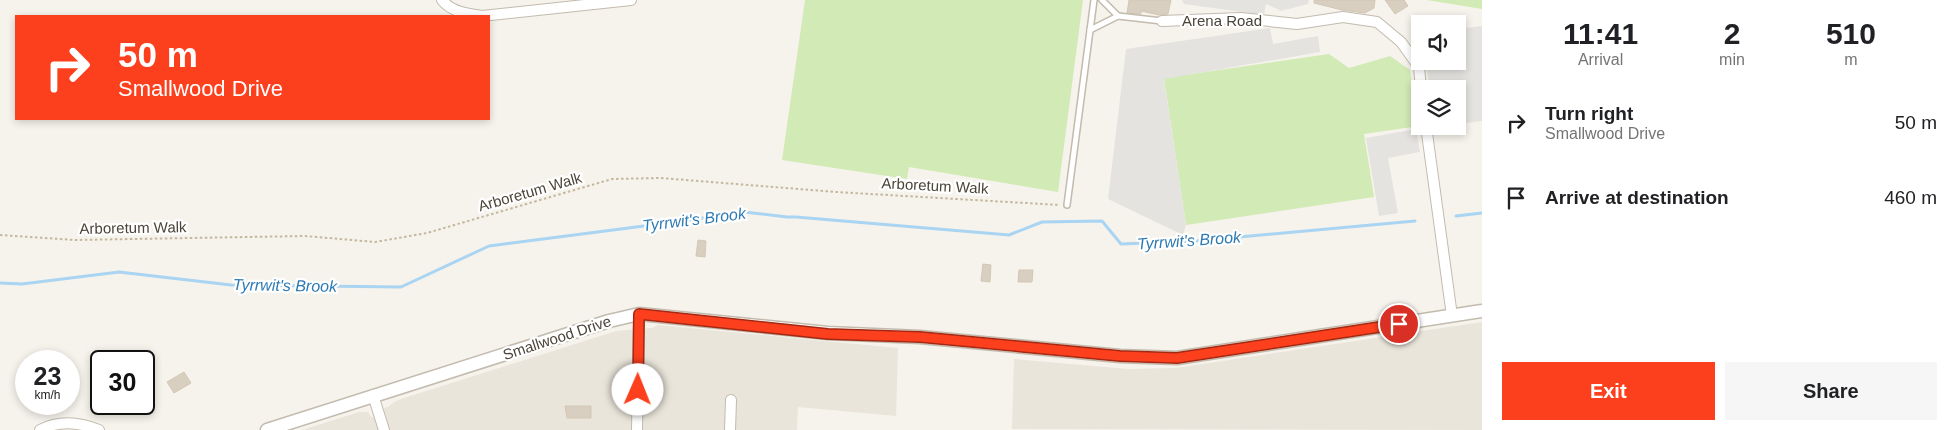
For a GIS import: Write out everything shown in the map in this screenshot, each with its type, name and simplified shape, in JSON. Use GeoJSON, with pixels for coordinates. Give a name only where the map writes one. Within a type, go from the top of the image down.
{"type":"FeatureCollection","features":[{"type":"Feature","properties":{"kind":"street"},"geometry":{"type":"LineString","coordinates":[[442,0],[445,4],[463,13],[476,15]]}},
{"type":"Feature","properties":{"kind":"street"},"geometry":{"type":"LineString","coordinates":[[490,15],[591,2],[631,0]]}},
{"type":"Feature","properties":{"kind":"street","name":"Arena Road"},"geometry":{"type":"LineString","coordinates":[[1162,21],[1241,18],[1297,24],[1343,17],[1377,22],[1401,42],[1419,67],[1420,80]]}},
{"type":"Feature","properties":{"kind":"street"},"geometry":{"type":"LineString","coordinates":[[1427,135],[1452,316]]}},
{"type":"Feature","properties":{"kind":"street","name":"Smallwood Drive"},"geometry":{"type":"LineString","coordinates":[[267,430],[609,321],[639,314],[828,334],[920,337],[1120,356],[1177,358],[1482,311]]}},
{"type":"Feature","properties":{"kind":"street"},"geometry":{"type":"LineString","coordinates":[[637,430],[639,314]]}},
{"type":"Feature","properties":{"kind":"street"},"geometry":{"type":"LineString","coordinates":[[373,395],[384,430]]}},
{"type":"Feature","properties":{"kind":"street"},"geometry":{"type":"LineString","coordinates":[[730,430],[731,400]]}},
{"type":"Feature","properties":{"kind":"street"},"geometry":{"type":"LineString","coordinates":[[40,430],[58,423],[85,425],[99,430]]}},
{"type":"Feature","properties":{"kind":"lane"},"geometry":{"type":"LineString","coordinates":[[1067,205],[1094,0]]}},
{"type":"Feature","properties":{"kind":"lane"},"geometry":{"type":"LineString","coordinates":[[1102,0],[1118,16]]}},
{"type":"Feature","properties":{"kind":"lane"},"geometry":{"type":"LineString","coordinates":[[1090,30],[1118,16],[1162,21]]}},
{"type":"Feature","properties":{"kind":"path","name":"Arboretum Walk"},"geometry":{"type":"LineString","coordinates":[[0,236],[75,240],[305,236],[375,242],[427,234],[612,179],[661,178],[836,192],[1067,205]]}},
{"type":"Feature","properties":{"kind":"shaded area"},"geometry":{"type":"Polygon","coordinates":[[[1182,0],[1309,0],[1308,4],[1281,11],[1266,4],[1264,15],[1184,4],[1182,0]]]}},
{"type":"Feature","properties":{"kind":"shaded area"},"geometry":{"type":"Polygon","coordinates":[[[1482,26],[1482,121],[1466,123],[1466,80],[1429,80],[1427,70],[1466,70],[1466,28],[1482,26]]]}},
{"type":"Feature","properties":{"kind":"shaded area"},"geometry":{"type":"Polygon","coordinates":[[[1270,28],[1273,44],[1318,36],[1320,52],[1164,79],[1186,225],[1183,235],[1108,199],[1126,49],[1270,28]]]}},
{"type":"Feature","properties":{"kind":"shaded area"},"geometry":{"type":"Polygon","coordinates":[[[1411,130],[1411,135],[1417,135],[1420,152],[1388,158],[1398,213],[1379,216],[1366,138],[1411,130]]]}},
{"type":"Feature","properties":{"kind":"shaded area"},"geometry":{"type":"Polygon","coordinates":[[[1482,322],[1482,430],[1012,429],[1014,359],[1128,369],[1176,368],[1482,322]]]}},
{"type":"Feature","properties":{"kind":"shaded area"},"geometry":{"type":"Polygon","coordinates":[[[658,325],[898,348],[896,416],[798,407],[797,430],[302,430],[359,412],[368,412],[373,417],[401,399],[616,331],[652,328],[658,325]]]}},
{"type":"Feature","properties":{"kind":"green space"},"geometry":{"type":"Polygon","coordinates":[[[805,0],[1083,0],[1058,192],[909,167],[907,179],[782,160],[805,0]]]}},
{"type":"Feature","properties":{"kind":"green space"},"geometry":{"type":"Polygon","coordinates":[[[1427,0],[1482,0],[1482,9],[1427,0]]]}},
{"type":"Feature","properties":{"kind":"green space"},"geometry":{"type":"Polygon","coordinates":[[[1329,54],[1349,68],[1390,56],[1410,70],[1411,127],[1364,134],[1374,197],[1186,225],[1164,78],[1329,54]]]}},
{"type":"Feature","properties":{"kind":"building"},"geometry":{"type":"Polygon","coordinates":[[[1129,0],[1171,0],[1168,14],[1159,15],[1141,11],[1141,14],[1127,13],[1129,0]]]}},
{"type":"Feature","properties":{"kind":"building"},"geometry":{"type":"Polygon","coordinates":[[[1314,0],[1375,0],[1374,8],[1365,13],[1314,3],[1314,0]]]}},
{"type":"Feature","properties":{"kind":"building"},"geometry":{"type":"Polygon","coordinates":[[[1385,0],[1404,0],[1408,6],[1395,14],[1385,0]]]}},
{"type":"Feature","properties":{"kind":"building"},"geometry":{"type":"Polygon","coordinates":[[[698,240],[706,241],[705,257],[696,256],[698,240]]]}},
{"type":"Feature","properties":{"kind":"building"},"geometry":{"type":"Polygon","coordinates":[[[983,264],[991,265],[990,282],[981,281],[983,264]]]}},
{"type":"Feature","properties":{"kind":"building"},"geometry":{"type":"Polygon","coordinates":[[[1019,270],[1033,270],[1032,282],[1018,282],[1019,270]]]}},
{"type":"Feature","properties":{"kind":"building"},"geometry":{"type":"Polygon","coordinates":[[[184,372],[191,383],[174,393],[167,382],[184,372]]]}},
{"type":"Feature","properties":{"kind":"building"},"geometry":{"type":"Polygon","coordinates":[[[565,406],[591,406],[591,418],[567,418],[565,406]]]}},
{"type":"Feature","properties":{"kind":"waterway","name":"Tyrrwit's Brook"},"geometry":{"type":"LineString","coordinates":[[0,283],[22,284],[119,272],[231,285],[401,287],[489,246],[744,212],[1009,235],[1042,222],[1102,221],[1121,244],[1195,241],[1415,221]]}},
{"type":"Feature","properties":{"kind":"waterway","name":"Tyrrwit's Brook"},"geometry":{"type":"LineString","coordinates":[[1456,216],[1482,213]]}},
{"type":"Feature","properties":{"kind":"route"},"geometry":{"type":"LineString","coordinates":[[638,390],[639,314],[828,334],[920,337],[1120,356],[1177,358],[1399,324]]}}]}
